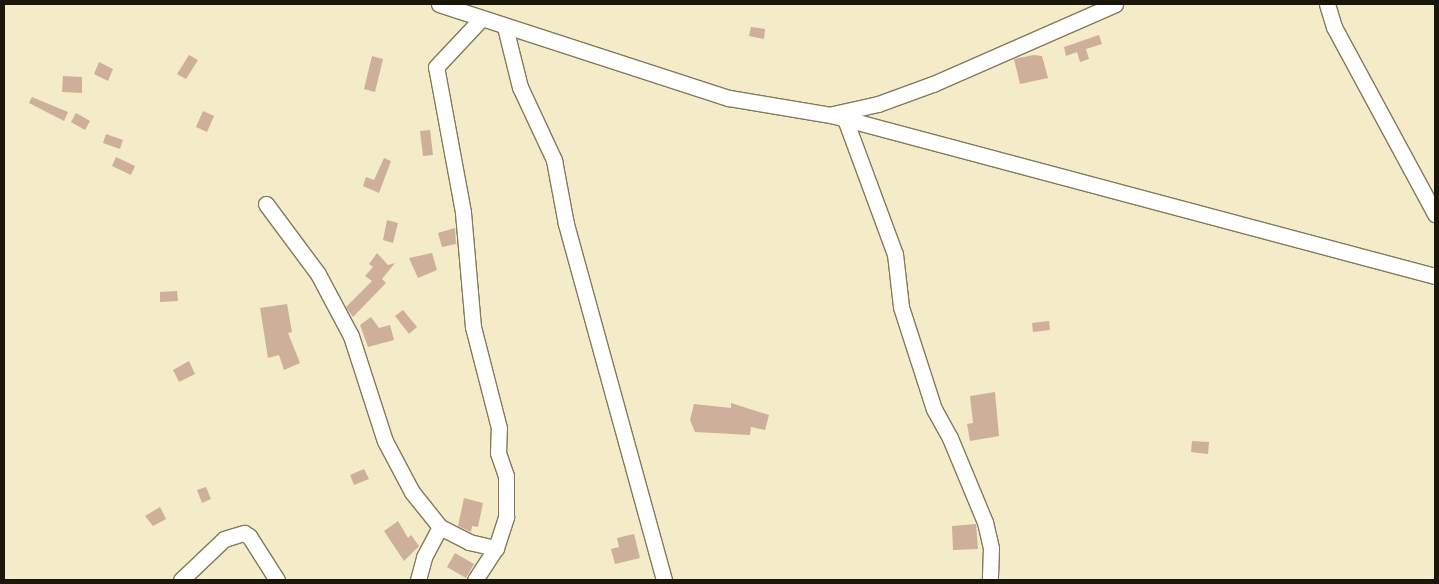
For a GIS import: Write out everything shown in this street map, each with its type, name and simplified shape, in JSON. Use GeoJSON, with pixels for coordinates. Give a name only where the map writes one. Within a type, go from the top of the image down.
{"type":"FeatureCollection","features":[{"type":"Feature","properties":{"kind":"street"},"geometry":{"type":"LineString","coordinates":[[438,4],[729,98],[838,117],[1435,276]]}},
{"type":"Feature","properties":{"kind":"street"},"geometry":{"type":"LineString","coordinates":[[838,117],[932,84],[1115,4]]}},
{"type":"Feature","properties":{"kind":"street"},"geometry":{"type":"LineString","coordinates":[[1327,4],[1334,27],[1435,214]]}},
{"type":"Feature","properties":{"kind":"street"},"geometry":{"type":"LineString","coordinates":[[476,580],[496,548],[506,517],[506,476],[498,453],[499,428],[473,327],[463,212],[436,67],[481,19]]}},
{"type":"Feature","properties":{"kind":"street"},"geometry":{"type":"LineString","coordinates":[[505,27],[520,87],[554,160],[566,224],[664,580]]}},
{"type":"Feature","properties":{"kind":"street"},"geometry":{"type":"LineString","coordinates":[[838,117],[895,254],[901,307],[934,409],[950,438],[986,522],[991,548],[990,580]]}},
{"type":"Feature","properties":{"kind":"street"},"geometry":{"type":"LineString","coordinates":[[266,204],[318,274],[351,336],[385,441],[412,492],[440,528],[469,542],[496,548]]}},
{"type":"Feature","properties":{"kind":"street"},"geometry":{"type":"LineString","coordinates":[[418,580],[424,557],[440,528]]}},
{"type":"Feature","properties":{"kind":"street"},"geometry":{"type":"LineString","coordinates":[[181,580],[224,539],[244,533],[249,536],[277,580]]}},
{"type":"Feature","properties":{"kind":"building"},"geometry":{"type":"Polygon","coordinates":[[[751,27],[765,29],[764,39],[749,36],[751,27]]]}},
{"type":"Feature","properties":{"kind":"building"},"geometry":{"type":"Polygon","coordinates":[[[1099,35],[1102,44],[1086,49],[1089,59],[1080,62],[1077,52],[1066,56],[1064,47],[1099,35]]]}},
{"type":"Feature","properties":{"kind":"building"},"geometry":{"type":"Polygon","coordinates":[[[189,55],[198,60],[186,79],[177,74],[189,55]]]}},
{"type":"Feature","properties":{"kind":"building"},"geometry":{"type":"Polygon","coordinates":[[[1034,55],[1042,56],[1048,78],[1020,84],[1014,59],[1034,55]]]}},
{"type":"Feature","properties":{"kind":"building"},"geometry":{"type":"Polygon","coordinates":[[[372,56],[383,59],[375,92],[364,89],[372,56]]]}},
{"type":"Feature","properties":{"kind":"building"},"geometry":{"type":"Polygon","coordinates":[[[99,62],[113,69],[108,81],[94,74],[99,62]]]}},
{"type":"Feature","properties":{"kind":"building"},"geometry":{"type":"Polygon","coordinates":[[[63,76],[82,77],[82,93],[62,92],[63,76]]]}},
{"type":"Feature","properties":{"kind":"building"},"geometry":{"type":"Polygon","coordinates":[[[32,97],[68,112],[64,121],[29,103],[32,97]]]}},
{"type":"Feature","properties":{"kind":"building"},"geometry":{"type":"Polygon","coordinates":[[[203,111],[214,116],[207,132],[196,127],[203,111]]]}},
{"type":"Feature","properties":{"kind":"building"},"geometry":{"type":"Polygon","coordinates":[[[76,113],[90,121],[85,130],[71,122],[76,113]]]}},
{"type":"Feature","properties":{"kind":"building"},"geometry":{"type":"Polygon","coordinates":[[[430,130],[433,155],[423,156],[420,131],[430,130]]]}},
{"type":"Feature","properties":{"kind":"building"},"geometry":{"type":"Polygon","coordinates":[[[106,134],[123,140],[120,149],[103,143],[106,134]]]}},
{"type":"Feature","properties":{"kind":"building"},"geometry":{"type":"Polygon","coordinates":[[[116,157],[135,166],[131,175],[112,166],[116,157]]]}},
{"type":"Feature","properties":{"kind":"building"},"geometry":{"type":"Polygon","coordinates":[[[384,158],[391,161],[379,193],[363,186],[366,177],[374,180],[384,158]]]}},
{"type":"Feature","properties":{"kind":"building"},"geometry":{"type":"Polygon","coordinates":[[[387,220],[398,223],[393,243],[383,240],[387,220]]]}},
{"type":"Feature","properties":{"kind":"building"},"geometry":{"type":"Polygon","coordinates":[[[455,228],[456,244],[442,247],[438,233],[455,228]]]}},
{"type":"Feature","properties":{"kind":"building"},"geometry":{"type":"Polygon","coordinates":[[[377,253],[388,265],[395,263],[382,279],[386,283],[353,317],[346,307],[372,281],[365,276],[373,267],[369,264],[377,253]]]}},
{"type":"Feature","properties":{"kind":"building"},"geometry":{"type":"Polygon","coordinates":[[[432,253],[437,270],[418,278],[409,258],[432,253]]]}},
{"type":"Feature","properties":{"kind":"building"},"geometry":{"type":"Polygon","coordinates":[[[177,291],[178,301],[160,302],[160,292],[177,291]]]}},
{"type":"Feature","properties":{"kind":"building"},"geometry":{"type":"Polygon","coordinates":[[[287,304],[292,332],[288,333],[300,363],[284,370],[279,355],[268,358],[260,308],[287,304]]]}},
{"type":"Feature","properties":{"kind":"building"},"geometry":{"type":"Polygon","coordinates":[[[403,310],[417,327],[409,334],[395,316],[403,310]]]}},
{"type":"Feature","properties":{"kind":"building"},"geometry":{"type":"Polygon","coordinates":[[[371,317],[379,328],[390,325],[394,340],[368,347],[360,325],[371,317]]]}},
{"type":"Feature","properties":{"kind":"building"},"geometry":{"type":"Polygon","coordinates":[[[1049,321],[1050,330],[1033,332],[1032,323],[1049,321]]]}},
{"type":"Feature","properties":{"kind":"building"},"geometry":{"type":"Polygon","coordinates":[[[189,361],[195,374],[179,382],[173,370],[189,361]]]}},
{"type":"Feature","properties":{"kind":"building"},"geometry":{"type":"Polygon","coordinates":[[[995,392],[999,436],[970,441],[967,424],[973,423],[970,396],[995,392]]]}},
{"type":"Feature","properties":{"kind":"building"},"geometry":{"type":"Polygon","coordinates":[[[731,403],[769,415],[765,430],[751,427],[750,435],[695,432],[690,420],[694,404],[731,408],[731,403]]]}},
{"type":"Feature","properties":{"kind":"building"},"geometry":{"type":"Polygon","coordinates":[[[1192,441],[1209,442],[1208,454],[1191,452],[1192,441]]]}},
{"type":"Feature","properties":{"kind":"building"},"geometry":{"type":"Polygon","coordinates":[[[364,469],[369,479],[354,485],[350,475],[364,469]]]}},
{"type":"Feature","properties":{"kind":"building"},"geometry":{"type":"Polygon","coordinates":[[[206,487],[211,499],[202,503],[197,490],[206,487]]]}},
{"type":"Feature","properties":{"kind":"building"},"geometry":{"type":"Polygon","coordinates":[[[464,498],[483,503],[478,527],[472,526],[471,532],[458,526],[464,498]]]}},
{"type":"Feature","properties":{"kind":"building"},"geometry":{"type":"Polygon","coordinates":[[[160,507],[166,519],[153,526],[145,516],[160,507]]]}},
{"type":"Feature","properties":{"kind":"building"},"geometry":{"type":"Polygon","coordinates":[[[398,521],[408,538],[411,535],[419,546],[404,561],[384,531],[398,521]]]}},
{"type":"Feature","properties":{"kind":"building"},"geometry":{"type":"Polygon","coordinates":[[[976,524],[978,549],[953,550],[952,526],[976,524]]]}},
{"type":"Feature","properties":{"kind":"building"},"geometry":{"type":"Polygon","coordinates":[[[634,534],[640,558],[615,564],[611,549],[619,547],[617,538],[634,534]]]}},
{"type":"Feature","properties":{"kind":"building"},"geometry":{"type":"Polygon","coordinates":[[[455,553],[474,564],[466,578],[447,567],[455,553]]]}}]}
